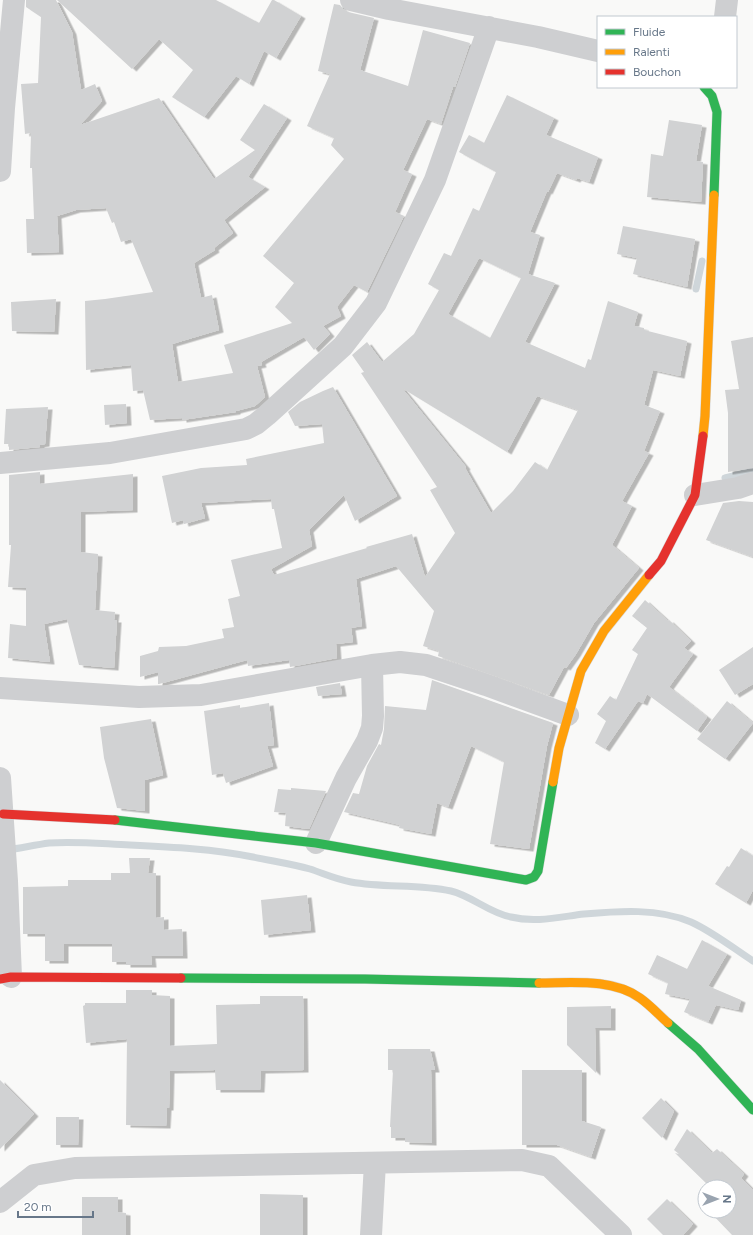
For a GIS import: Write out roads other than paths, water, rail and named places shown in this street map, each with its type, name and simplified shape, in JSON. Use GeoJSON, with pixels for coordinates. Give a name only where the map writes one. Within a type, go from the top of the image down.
{"type":"FeatureCollection","features":[{"type":"Feature","properties":{"kind":"street"},"geometry":{"type":"LineString","coordinates":[[0,171],[14,0]]}},
{"type":"Feature","properties":{"kind":"street"},"geometry":{"type":"LineString","coordinates":[[351,0],[389,9],[538,37],[597,51]]}},
{"type":"Feature","properties":{"kind":"street"},"geometry":{"type":"LineString","coordinates":[[725,16],[728,0]]}},
{"type":"Feature","properties":{"kind":"street"},"geometry":{"type":"LineString","coordinates":[[0,463],[110,453],[246,429],[256,424],[267,415],[343,346],[376,302],[435,180],[489,27]]}},
{"type":"Feature","properties":{"kind":"street"},"geometry":{"type":"LineString","coordinates":[[3,814],[125,820],[316,843],[526,880],[534,877],[538,871],[559,748],[581,671],[604,631],[661,561],[695,495],[705,416],[717,112],[710,90]]}},
{"type":"Feature","properties":{"kind":"street"},"geometry":{"type":"LineString","coordinates":[[695,495],[738,488],[753,483]]}},
{"type":"Feature","properties":{"kind":"street"},"geometry":{"type":"LineString","coordinates":[[0,688],[139,697],[201,695],[372,665],[400,662],[426,665],[568,715]]}},
{"type":"Feature","properties":{"kind":"street"},"geometry":{"type":"LineString","coordinates":[[316,843],[346,778],[367,742],[372,728],[372,665]]}},
{"type":"Feature","properties":{"kind":"street"},"geometry":{"type":"LineString","coordinates":[[0,778],[3,814],[5,978],[358,979],[606,984],[626,990],[640,998],[698,1049],[753,1110]]}},
{"type":"Feature","properties":{"kind":"street"},"geometry":{"type":"LineString","coordinates":[[0,1202],[34,1175],[75,1168],[522,1160],[549,1166],[621,1235]]}},
{"type":"Feature","properties":{"kind":"street"},"geometry":{"type":"LineString","coordinates":[[371,1235],[375,1163]]}},
{"type":"Feature","properties":{"kind":"waterway"},"geometry":{"type":"LineString","coordinates":[[696,289],[702,261]]}},
{"type":"Feature","properties":{"kind":"waterway"},"geometry":{"type":"LineString","coordinates":[[725,478],[753,471]]}},
{"type":"Feature","properties":{"kind":"waterway"},"geometry":{"type":"LineString","coordinates":[[7,850],[49,843],[69,842],[208,850],[238,854],[310,869],[351,882],[376,885],[426,887],[451,891],[459,893],[495,912],[520,919],[547,919],[611,912],[665,914],[699,926],[753,961]]}}]}
